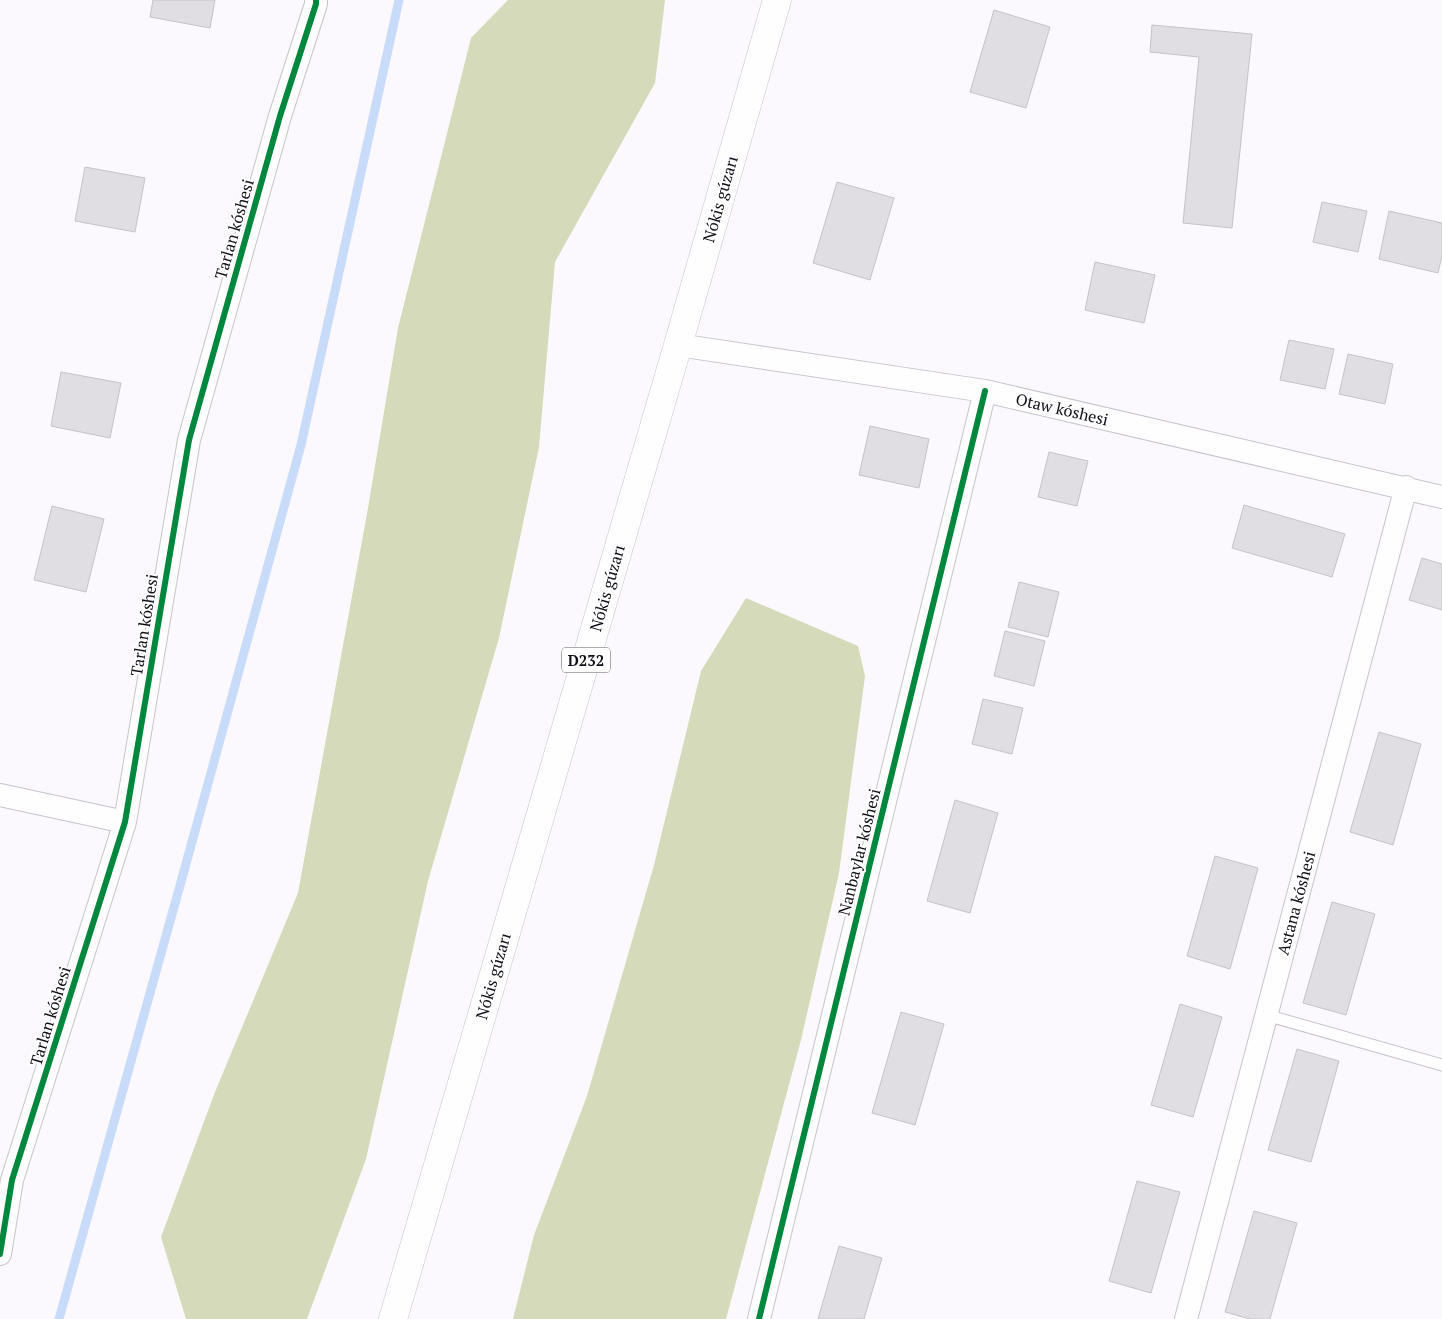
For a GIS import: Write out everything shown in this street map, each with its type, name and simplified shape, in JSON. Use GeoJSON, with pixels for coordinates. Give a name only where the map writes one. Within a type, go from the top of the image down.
{"type":"FeatureCollection","features":[{"type":"Feature","properties":{"kind":"main road","name":"Nókis gúzarı"},"geometry":{"type":"LineString","coordinates":[[393,1319],[777,0]]}},
{"type":"Feature","properties":{"kind":"street","name":"Tarlan kóshesi"},"geometry":{"type":"LineString","coordinates":[[0,1254],[12,1180],[125,822],[189,440],[280,116],[316,0]]}},
{"type":"Feature","properties":{"kind":"street","name":"Otaw kóshesi"},"geometry":{"type":"LineString","coordinates":[[678,345],[985,392],[1406,487],[1442,497]]}},
{"type":"Feature","properties":{"kind":"street","name":"Nanbaylar kóshesi"},"geometry":{"type":"LineString","coordinates":[[760,1319],[985,392]]}},
{"type":"Feature","properties":{"kind":"street","name":"Astana kóshesi"},"geometry":{"type":"LineString","coordinates":[[1186,1319],[1406,487]]}},
{"type":"Feature","properties":{"kind":"street"},"geometry":{"type":"LineString","coordinates":[[0,795],[125,822]]}},
{"type":"Feature","properties":{"kind":"lane"},"geometry":{"type":"LineString","coordinates":[[1266,1015],[1442,1065]]}},
{"type":"Feature","properties":{"kind":"green space"},"geometry":{"type":"Polygon","coordinates":[[[508,0],[665,0],[655,83],[555,262],[539,447],[499,638],[428,881],[366,1159],[307,1319],[186,1319],[161,1237],[215,1092],[298,893],[368,508],[398,328],[471,38],[508,0]]]}},
{"type":"Feature","properties":{"kind":"green space"},"geometry":{"type":"Polygon","coordinates":[[[746,598],[858,646],[865,676],[839,873],[801,1040],[726,1319],[513,1319],[534,1235],[587,1096],[654,865],[701,671],[746,598]]]}},
{"type":"Feature","properties":{"kind":"building"},"geometry":{"type":"Polygon","coordinates":[[[153,0],[215,0],[210,28],[150,17],[153,0]]]}},
{"type":"Feature","properties":{"kind":"building"},"geometry":{"type":"Polygon","coordinates":[[[994,10],[1050,27],[1026,108],[970,92],[994,10]]]}},
{"type":"Feature","properties":{"kind":"building"},"geometry":{"type":"Polygon","coordinates":[[[1152,25],[1252,34],[1232,228],[1183,223],[1199,57],[1150,52],[1152,25]]]}},
{"type":"Feature","properties":{"kind":"building"},"geometry":{"type":"Polygon","coordinates":[[[85,167],[145,178],[135,232],[75,221],[85,167]]]}},
{"type":"Feature","properties":{"kind":"building"},"geometry":{"type":"Polygon","coordinates":[[[837,182],[894,198],[870,280],[813,263],[837,182]]]}},
{"type":"Feature","properties":{"kind":"building"},"geometry":{"type":"Polygon","coordinates":[[[1322,202],[1367,211],[1358,252],[1313,242],[1322,202]]]}},
{"type":"Feature","properties":{"kind":"building"},"geometry":{"type":"Polygon","coordinates":[[[1389,211],[1442,223],[1442,256],[1438,273],[1379,259],[1389,211]]]}},
{"type":"Feature","properties":{"kind":"building"},"geometry":{"type":"Polygon","coordinates":[[[1095,262],[1155,275],[1144,323],[1085,310],[1095,262]]]}},
{"type":"Feature","properties":{"kind":"building"},"geometry":{"type":"Polygon","coordinates":[[[1289,340],[1334,349],[1325,389],[1280,380],[1289,340]]]}},
{"type":"Feature","properties":{"kind":"building"},"geometry":{"type":"Polygon","coordinates":[[[1348,354],[1393,364],[1385,404],[1339,394],[1348,354]]]}},
{"type":"Feature","properties":{"kind":"building"},"geometry":{"type":"Polygon","coordinates":[[[61,372],[121,383],[110,438],[51,426],[61,372]]]}},
{"type":"Feature","properties":{"kind":"building"},"geometry":{"type":"Polygon","coordinates":[[[870,426],[929,439],[919,488],[859,475],[870,426]]]}},
{"type":"Feature","properties":{"kind":"building"},"geometry":{"type":"Polygon","coordinates":[[[1049,452],[1088,461],[1077,506],[1038,497],[1049,452]]]}},
{"type":"Feature","properties":{"kind":"building"},"geometry":{"type":"Polygon","coordinates":[[[1244,505],[1345,534],[1332,577],[1232,548],[1244,505]]]}},
{"type":"Feature","properties":{"kind":"building"},"geometry":{"type":"Polygon","coordinates":[[[52,506],[104,519],[86,592],[34,580],[52,506]]]}},
{"type":"Feature","properties":{"kind":"building"},"geometry":{"type":"Polygon","coordinates":[[[1422,558],[1442,564],[1442,610],[1409,600],[1422,558]]]}},
{"type":"Feature","properties":{"kind":"building"},"geometry":{"type":"Polygon","coordinates":[[[1019,582],[1059,592],[1048,637],[1008,627],[1019,582]]]}},
{"type":"Feature","properties":{"kind":"building"},"geometry":{"type":"Polygon","coordinates":[[[1005,631],[1045,641],[1034,686],[994,676],[1005,631]]]}},
{"type":"Feature","properties":{"kind":"building"},"geometry":{"type":"Polygon","coordinates":[[[983,699],[1023,708],[1012,754],[972,744],[983,699]]]}},
{"type":"Feature","properties":{"kind":"building"},"geometry":{"type":"Polygon","coordinates":[[[1379,732],[1421,744],[1393,845],[1350,832],[1379,732]]]}},
{"type":"Feature","properties":{"kind":"building"},"geometry":{"type":"Polygon","coordinates":[[[955,800],[998,813],[970,913],[927,901],[955,800]]]}},
{"type":"Feature","properties":{"kind":"building"},"geometry":{"type":"Polygon","coordinates":[[[1215,856],[1258,868],[1230,969],[1187,956],[1215,856]]]}},
{"type":"Feature","properties":{"kind":"building"},"geometry":{"type":"Polygon","coordinates":[[[1332,902],[1375,914],[1346,1015],[1303,1003],[1332,902]]]}},
{"type":"Feature","properties":{"kind":"building"},"geometry":{"type":"Polygon","coordinates":[[[1180,1004],[1222,1017],[1193,1117],[1151,1105],[1180,1004]]]}},
{"type":"Feature","properties":{"kind":"building"},"geometry":{"type":"Polygon","coordinates":[[[901,1012],[944,1024],[915,1125],[872,1113],[901,1012]]]}},
{"type":"Feature","properties":{"kind":"building"},"geometry":{"type":"Polygon","coordinates":[[[1297,1049],[1339,1061],[1311,1162],[1268,1150],[1297,1049]]]}},
{"type":"Feature","properties":{"kind":"building"},"geometry":{"type":"Polygon","coordinates":[[[1137,1181],[1180,1192],[1151,1293],[1109,1281],[1137,1181]]]}},
{"type":"Feature","properties":{"kind":"building"},"geometry":{"type":"Polygon","coordinates":[[[1254,1211],[1297,1223],[1270,1319],[1250,1319],[1225,1312],[1254,1211]]]}},
{"type":"Feature","properties":{"kind":"building"},"geometry":{"type":"Polygon","coordinates":[[[839,1246],[882,1258],[864,1319],[818,1319],[839,1246]]]}},
{"type":"Feature","properties":{"kind":"waterway"},"geometry":{"type":"LineString","coordinates":[[59,1319],[301,445],[399,0]]}},
{"type":"Feature","properties":{"kind":"cycle path"},"geometry":{"type":"LineString","coordinates":[[0,1254],[12,1180],[125,822],[189,440],[280,116],[316,0]]}},
{"type":"Feature","properties":{"kind":"cycle path"},"geometry":{"type":"LineString","coordinates":[[759,1319],[985,391]]}}]}
